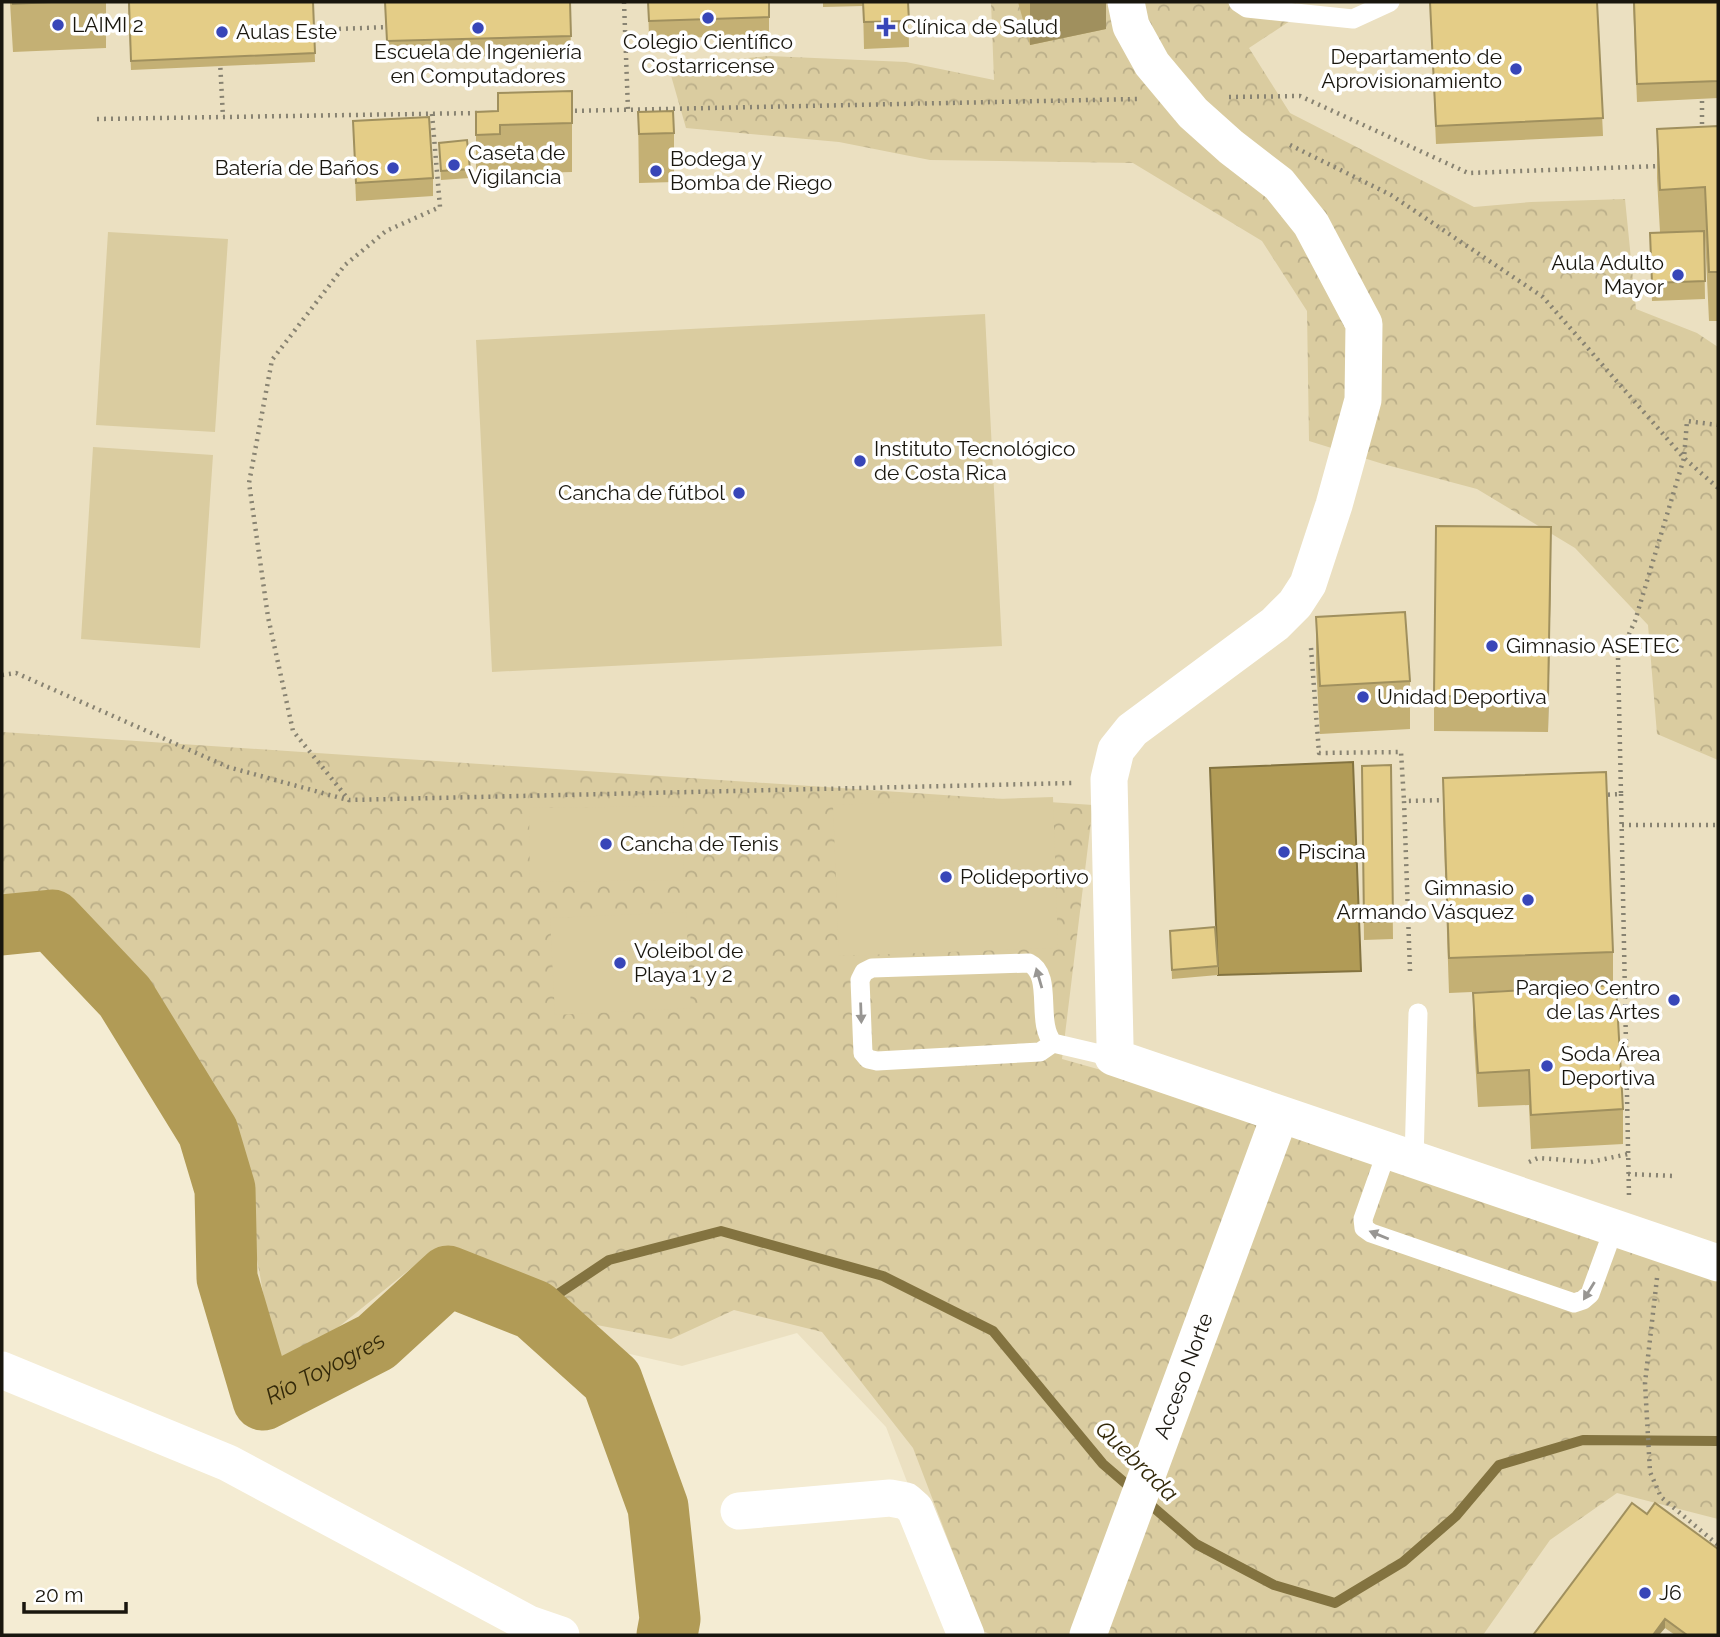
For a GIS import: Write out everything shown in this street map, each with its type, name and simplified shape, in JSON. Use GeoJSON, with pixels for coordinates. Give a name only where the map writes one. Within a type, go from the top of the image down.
{"type":"FeatureCollection","features":[{"type":"Feature","properties":{"kind":"street"},"geometry":{"type":"LineString","coordinates":[[1126,2],[1131,26],[1152,64],[1193,113],[1279,184],[1311,224],[1364,324],[1363,400],[1334,505],[1308,584],[1295,604],[1235,654],[1132,730],[1116,750],[1109,779],[1115,1031],[1112,1058],[1401,1156],[1622,1214],[1718,1263]]}},
{"type":"Feature","properties":{"kind":"street","name":"Acceso Norte"},"geometry":{"type":"LineString","coordinates":[[1088,1635],[1280,1115]]}},
{"type":"Feature","properties":{"kind":"street"},"geometry":{"type":"LineString","coordinates":[[2,1370],[228,1463],[529,1623],[561,1635]]}},
{"type":"Feature","properties":{"kind":"street"},"geometry":{"type":"LineString","coordinates":[[739,1511],[890,1498],[906,1501],[915,1508],[966,1635]]}},
{"type":"Feature","properties":{"kind":"lane"},"geometry":{"type":"LineString","coordinates":[[1238,2],[1247,8],[1353,19],[1390,2]]}},
{"type":"Feature","properties":{"kind":"lane"},"geometry":{"type":"LineString","coordinates":[[1054,1043],[1040,1052],[877,1061],[868,1059],[863,1053],[860,980],[864,972],[872,968],[1029,963],[1037,967],[1041,976],[1045,1026],[1054,1043],[1112,1058]]}},
{"type":"Feature","properties":{"kind":"lane"},"geometry":{"type":"LineString","coordinates":[[1418,1013],[1401,1156],[1363,1219],[1364,1228],[1371,1233],[1574,1303],[1590,1294],[1622,1214]]}},
{"type":"Feature","properties":{"kind":"path"},"geometry":{"type":"LineString","coordinates":[[624,2],[628,110]]}},
{"type":"Feature","properties":{"kind":"path"},"geometry":{"type":"LineString","coordinates":[[299,30],[392,26]]}},
{"type":"Feature","properties":{"kind":"path"},"geometry":{"type":"LineString","coordinates":[[220,48],[223,117]]}},
{"type":"Feature","properties":{"kind":"path"},"geometry":{"type":"LineString","coordinates":[[1702,83],[1702,137]]}},
{"type":"Feature","properties":{"kind":"path"},"geometry":{"type":"LineString","coordinates":[[1216,97],[1300,96],[1468,173],[1672,166]]}},
{"type":"Feature","properties":{"kind":"path"},"geometry":{"type":"LineString","coordinates":[[558,111],[1138,99]]}},
{"type":"Feature","properties":{"kind":"path"},"geometry":{"type":"LineString","coordinates":[[97,118],[488,113]]}},
{"type":"Feature","properties":{"kind":"path"},"geometry":{"type":"LineString","coordinates":[[349,800],[293,731],[268,617],[249,483],[272,360],[345,265],[386,230],[440,207],[432,114]]}},
{"type":"Feature","properties":{"kind":"path"},"geometry":{"type":"LineString","coordinates":[[1278,140],[1391,195],[1543,297],[1684,458],[1718,488]]}},
{"type":"Feature","properties":{"kind":"path"},"geometry":{"type":"LineString","coordinates":[[1622,1214],[1629,1174],[1618,658],[1634,621],[1684,458],[1687,421],[1718,425]]}},
{"type":"Feature","properties":{"kind":"path"},"geometry":{"type":"LineString","coordinates":[[1311,648],[1319,753],[1401,752],[1410,971]]}},
{"type":"Feature","properties":{"kind":"path"},"geometry":{"type":"LineString","coordinates":[[2,675],[16,673],[228,767],[349,800],[1094,783],[1109,779]]}},
{"type":"Feature","properties":{"kind":"path"},"geometry":{"type":"LineString","coordinates":[[1595,795],[1621,794]]}},
{"type":"Feature","properties":{"kind":"path"},"geometry":{"type":"LineString","coordinates":[[1404,801],[1452,799]]}},
{"type":"Feature","properties":{"kind":"path"},"geometry":{"type":"LineString","coordinates":[[1622,825],[1718,825]]}},
{"type":"Feature","properties":{"kind":"path"},"geometry":{"type":"LineString","coordinates":[[1520,1167],[1538,1158],[1591,1162],[1628,1154]]}},
{"type":"Feature","properties":{"kind":"path"},"geometry":{"type":"LineString","coordinates":[[1629,1174],[1674,1177]]}},
{"type":"Feature","properties":{"kind":"path"},"geometry":{"type":"LineString","coordinates":[[1657,1277],[1645,1383],[1650,1472],[1661,1497],[1718,1545]]}},
{"type":"Feature","properties":{"kind":"shaded area","name":"Instituto Tecnológico de Costa Rica"},"geometry":{"type":"Polygon","coordinates":[[[2,2],[1718,2],[1718,1635],[966,1635],[886,1427],[797,1333],[682,1366],[582,1343],[448,1270],[379,1335],[268,1399],[225,1279],[206,1113],[126,994],[53,921],[2,925],[2,2]]]}},
{"type":"Feature","properties":{"kind":"shaded area","name":"Piscina"},"geometry":{"type":"Polygon","coordinates":[[[1353,762],[1361,971],[1218,975],[1210,768],[1353,762]]]}},
{"type":"Feature","properties":{"kind":"green space"},"geometry":{"type":"Polygon","coordinates":[[[991,2],[1295,2],[1302,13],[1249,48],[1290,113],[1474,207],[1625,199],[1636,309],[1697,333],[1718,347],[1718,760],[1657,734],[1648,625],[1575,548],[1477,489],[1309,441],[1307,311],[1262,241],[1133,163],[930,160],[839,142],[686,128],[668,65],[769,56],[906,62],[994,80],[991,2]]]}},
{"type":"Feature","properties":{"kind":"green space"},"geometry":{"type":"Polygon","coordinates":[[[108,232],[228,239],[215,432],[96,425],[108,232]]]}},
{"type":"Feature","properties":{"kind":"green space","name":"Cancha de fútbol"},"geometry":{"type":"Polygon","coordinates":[[[985,314],[1002,646],[492,672],[476,340],[985,314]]]}},
{"type":"Feature","properties":{"kind":"green space"},"geometry":{"type":"Polygon","coordinates":[[[93,447],[213,455],[200,648],[81,639],[93,447]]]}},
{"type":"Feature","properties":{"kind":"green space"},"geometry":{"type":"Polygon","coordinates":[[[2,732],[1093,805],[1062,1059],[1375,1147],[1718,1258],[1718,1519],[1617,1493],[1550,1540],[1483,1635],[992,1635],[983,1631],[913,1448],[822,1332],[734,1310],[671,1339],[586,1323],[476,1261],[425,1257],[278,1376],[231,1114],[70,909],[2,910],[2,732]]]}},
{"type":"Feature","properties":{"kind":"green space","name":"Polideportivo"},"geometry":{"type":"Polygon","coordinates":[[[1053,797],[1058,948],[839,956],[833,805],[1053,797]]]}},
{"type":"Feature","properties":{"kind":"green space","name":"Cancha de Tenis"},"geometry":{"type":"Polygon","coordinates":[[[683,806],[684,880],[530,882],[529,808],[683,806]]]}},
{"type":"Feature","properties":{"kind":"green space","name":"Voleibol de Playa 1 y 2"},"geometry":{"type":"Polygon","coordinates":[[[686,912],[691,1008],[555,1015],[550,918],[686,912]]]}},
{"type":"Feature","properties":{"kind":"building"},"geometry":{"type":"Polygon","coordinates":[[[13,2],[51,2],[13,4],[13,2]]]}},
{"type":"Feature","properties":{"kind":"building","name":"Aulas Este"},"geometry":{"type":"Polygon","coordinates":[[[129,2],[313,2],[315,53],[131,61],[129,2]]]}},
{"type":"Feature","properties":{"kind":"building","name":"Escuela de Ingeniería en Computadores"},"geometry":{"type":"Polygon","coordinates":[[[385,2],[570,2],[571,36],[387,41],[385,2]]]}},
{"type":"Feature","properties":{"kind":"building"},"geometry":{"type":"Polygon","coordinates":[[[648,2],[769,2],[769,17],[649,21],[648,2]]]}},
{"type":"Feature","properties":{"kind":"building"},"geometry":{"type":"Polygon","coordinates":[[[863,2],[908,2],[909,21],[864,22],[863,2]]]}},
{"type":"Feature","properties":{"kind":"building","name":"Departamento de Aprovisionamiento"},"geometry":{"type":"Polygon","coordinates":[[[1430,2],[1597,2],[1603,118],[1436,126],[1430,2]]]}},
{"type":"Feature","properties":{"kind":"building"},"geometry":{"type":"Polygon","coordinates":[[[1634,2],[1718,2],[1718,81],[1637,84],[1634,2]]]}},
{"type":"Feature","properties":{"kind":"building"},"geometry":{"type":"Polygon","coordinates":[[[572,91],[572,123],[500,125],[500,134],[476,135],[476,112],[498,111],[498,93],[572,91]]]}},
{"type":"Feature","properties":{"kind":"building"},"geometry":{"type":"Polygon","coordinates":[[[673,111],[674,133],[639,134],[638,112],[673,111]]]}},
{"type":"Feature","properties":{"kind":"building","name":"Batería de Baños"},"geometry":{"type":"Polygon","coordinates":[[[429,117],[433,178],[356,183],[353,121],[429,117]]]}},
{"type":"Feature","properties":{"kind":"building"},"geometry":{"type":"Polygon","coordinates":[[[1718,126],[1718,272],[1709,272],[1705,187],[1660,190],[1657,129],[1718,126]]]}},
{"type":"Feature","properties":{"kind":"building","name":"Caseta de Vigilancia"},"geometry":{"type":"Polygon","coordinates":[[[467,140],[470,169],[441,171],[439,143],[467,140]]]}},
{"type":"Feature","properties":{"kind":"building","name":"Aula Adulto Mayor"},"geometry":{"type":"Polygon","coordinates":[[[1704,231],[1705,281],[1652,283],[1650,233],[1704,231]]]}},
{"type":"Feature","properties":{"kind":"building","name":"Gimnasio ASETEC"},"geometry":{"type":"Polygon","coordinates":[[[1436,526],[1551,527],[1548,698],[1434,696],[1436,526]]]}},
{"type":"Feature","properties":{"kind":"building"},"geometry":{"type":"Polygon","coordinates":[[[1405,612],[1410,681],[1320,686],[1316,617],[1405,612]]]}},
{"type":"Feature","properties":{"kind":"building","name":"Piscina"},"geometry":{"type":"Polygon","coordinates":[[[1391,765],[1393,921],[1364,922],[1362,766],[1391,765]]]}},
{"type":"Feature","properties":{"kind":"building","name":"Gimnasio Armando Vásquez"},"geometry":{"type":"Polygon","coordinates":[[[1606,772],[1613,952],[1449,958],[1443,778],[1606,772]]]}},
{"type":"Feature","properties":{"kind":"building"},"geometry":{"type":"Polygon","coordinates":[[[1215,927],[1218,966],[1172,970],[1170,931],[1215,927]]]}},
{"type":"Feature","properties":{"kind":"building","name":"Soda Área Deportiva"},"geometry":{"type":"Polygon","coordinates":[[[1616,985],[1623,1109],[1531,1115],[1529,1070],[1478,1073],[1473,993],[1616,985]]]}},
{"type":"Feature","properties":{"kind":"building","name":"J6"},"geometry":{"type":"Polygon","coordinates":[[[1632,1503],[1647,1514],[1655,1503],[1718,1549],[1718,1635],[1687,1635],[1665,1619],[1653,1635],[1534,1634],[1632,1503]]]}},
{"type":"Feature","properties":{"kind":"waterway","name":"Río Toyogres"},"geometry":{"type":"LineString","coordinates":[[2,925],[52,920],[125,997],[208,1132],[225,1189],[227,1278],[263,1400],[376,1342],[448,1276],[534,1310],[612,1380],[658,1507],[670,1619],[667,1635]]}},
{"type":"Feature","properties":{"kind":"waterway","name":"Quebrada"},"geometry":{"type":"LineString","coordinates":[[534,1310],[609,1260],[721,1231],[883,1276],[993,1331],[1103,1464],[1196,1544],[1274,1585],[1335,1603],[1403,1562],[1456,1516],[1499,1465],[1583,1440],[1718,1441]]}},
{"type":"Feature","properties":{"kind":"place","name":"Colegio Científico Costarricense"},"geometry":{"type":"Point","coordinates":[708,18]}},
{"type":"Feature","properties":{"kind":"place","name":"LAIMI 2"},"geometry":{"type":"Point","coordinates":[58,25]}},
{"type":"Feature","properties":{"kind":"place","name":"Clínica de Salud"},"geometry":{"type":"Point","coordinates":[886,27]}},
{"type":"Feature","properties":{"kind":"place","name":"Escuela de Ingeniería en Computadores"},"geometry":{"type":"Point","coordinates":[478,28]}},
{"type":"Feature","properties":{"kind":"place","name":"Aulas Este"},"geometry":{"type":"Point","coordinates":[222,32]}},
{"type":"Feature","properties":{"kind":"place","name":"Departamento de Aprovisionamiento"},"geometry":{"type":"Point","coordinates":[1516,69]}},
{"type":"Feature","properties":{"kind":"place","name":"Caseta de Vigilancia"},"geometry":{"type":"Point","coordinates":[454,165]}},
{"type":"Feature","properties":{"kind":"place","name":"Batería de Baños"},"geometry":{"type":"Point","coordinates":[393,168]}},
{"type":"Feature","properties":{"kind":"place","name":"Bodega y Bomba de Riego"},"geometry":{"type":"Point","coordinates":[656,171]}},
{"type":"Feature","properties":{"kind":"place","name":"Aula Adulto Mayor"},"geometry":{"type":"Point","coordinates":[1678,275]}},
{"type":"Feature","properties":{"kind":"place","name":"Instituto Tecnológico de Costa Rica"},"geometry":{"type":"Point","coordinates":[860,461]}},
{"type":"Feature","properties":{"kind":"place","name":"Cancha de fútbol"},"geometry":{"type":"Point","coordinates":[739,493]}},
{"type":"Feature","properties":{"kind":"place","name":"Gimnasio ASETEC"},"geometry":{"type":"Point","coordinates":[1492,646]}},
{"type":"Feature","properties":{"kind":"place","name":"Unidad Deportiva"},"geometry":{"type":"Point","coordinates":[1363,697]}},
{"type":"Feature","properties":{"kind":"place","name":"Cancha de Tenis"},"geometry":{"type":"Point","coordinates":[606,844]}},
{"type":"Feature","properties":{"kind":"place","name":"Piscina"},"geometry":{"type":"Point","coordinates":[1284,852]}},
{"type":"Feature","properties":{"kind":"place","name":"Polideportivo"},"geometry":{"type":"Point","coordinates":[946,877]}},
{"type":"Feature","properties":{"kind":"place","name":"Gimnasio Armando Vásquez"},"geometry":{"type":"Point","coordinates":[1528,900]}},
{"type":"Feature","properties":{"kind":"place","name":"Voleibol de Playa 1 y 2"},"geometry":{"type":"Point","coordinates":[620,963]}},
{"type":"Feature","properties":{"kind":"place","name":"Parqieo Centro de las Artes"},"geometry":{"type":"Point","coordinates":[1674,1000]}},
{"type":"Feature","properties":{"kind":"place","name":"Soda Área Deportiva"},"geometry":{"type":"Point","coordinates":[1547,1066]}},
{"type":"Feature","properties":{"kind":"place","name":"J6"},"geometry":{"type":"Point","coordinates":[1645,1593]}}]}
